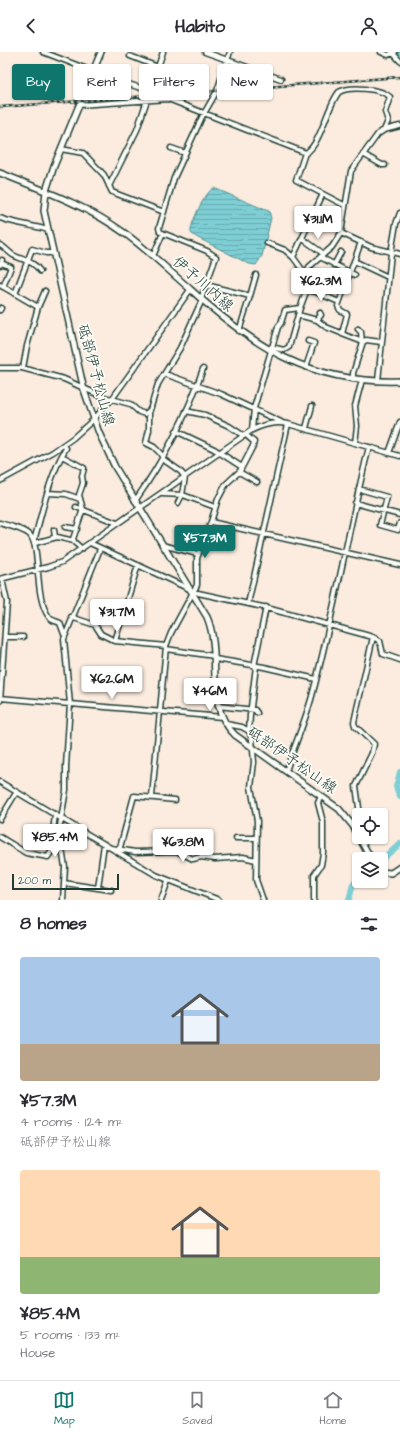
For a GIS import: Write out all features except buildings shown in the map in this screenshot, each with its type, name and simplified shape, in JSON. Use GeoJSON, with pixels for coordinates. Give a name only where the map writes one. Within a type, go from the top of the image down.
{"type":"FeatureCollection","features":[{"type":"Feature","properties":{"kind":"main road","name":"砥部伊予松山線"},"geometry":{"type":"LineString","coordinates":[[96,64],[101,52]]}},
{"type":"Feature","properties":{"kind":"main road","name":"砥部伊予松山線"},"geometry":{"type":"LineString","coordinates":[[82,100],[61,149],[46,192],[44,211],[84,390],[94,420],[106,451],[139,508],[192,591],[210,625],[218,706],[226,724],[236,735],[253,748],[343,813],[352,824]]}},
{"type":"Feature","properties":{"kind":"main road","name":"伊予川内線"},"geometry":{"type":"LineString","coordinates":[[0,173],[99,216],[128,235],[238,330],[271,349],[306,367],[323,373],[362,380],[400,381]]}},
{"type":"Feature","properties":{"kind":"main road"},"geometry":{"type":"LineString","coordinates":[[388,873],[391,873],[400,867]]}},
{"type":"Feature","properties":{"kind":"street"},"geometry":{"type":"LineString","coordinates":[[43,52],[73,64]]}},
{"type":"Feature","properties":{"kind":"street"},"geometry":{"type":"LineString","coordinates":[[159,64],[163,52]]}},
{"type":"Feature","properties":{"kind":"street"},"geometry":{"type":"LineString","coordinates":[[205,52],[226,61],[282,80]]}},
{"type":"Feature","properties":{"kind":"street"},"geometry":{"type":"LineString","coordinates":[[178,503],[182,495],[185,478],[180,471],[170,466],[162,458],[156,448],[146,443],[149,430],[149,412],[157,386],[165,374],[202,300],[206,284],[216,261],[214,255],[160,232],[158,228],[174,178],[204,114],[217,91],[230,52]]}},
{"type":"Feature","properties":{"kind":"street"},"geometry":{"type":"LineString","coordinates":[[381,52],[388,55],[394,52],[400,60]]}},
{"type":"Feature","properties":{"kind":"street"},"geometry":{"type":"LineString","coordinates":[[130,56],[150,64]]}},
{"type":"Feature","properties":{"kind":"street"},"geometry":{"type":"LineString","coordinates":[[344,206],[322,196],[296,180],[305,153],[310,150],[324,125],[336,95],[342,90],[364,88],[389,95],[390,100],[385,112],[388,121],[384,130]]}},
{"type":"Feature","properties":{"kind":"street"},"geometry":{"type":"LineString","coordinates":[[80,105],[147,100],[137,130],[109,186]]}},
{"type":"Feature","properties":{"kind":"street"},"geometry":{"type":"LineString","coordinates":[[170,100],[305,153]]}},
{"type":"Feature","properties":{"kind":"street"},"geometry":{"type":"LineString","coordinates":[[271,349],[284,350],[289,347],[300,308],[307,290],[307,272],[309,267],[332,246],[341,233],[349,175],[378,134],[384,130],[400,126]]}},
{"type":"Feature","properties":{"kind":"street"},"geometry":{"type":"LineString","coordinates":[[171,148],[185,153]]}},
{"type":"Feature","properties":{"kind":"street"},"geometry":{"type":"LineString","coordinates":[[61,149],[83,153],[104,175],[109,186],[116,194],[164,212]]}},
{"type":"Feature","properties":{"kind":"street"},"geometry":{"type":"LineString","coordinates":[[363,154],[382,165],[385,165]]}},
{"type":"Feature","properties":{"kind":"street"},"geometry":{"type":"LineString","coordinates":[[293,257],[303,239],[322,196]]}},
{"type":"Feature","properties":{"kind":"street"},"geometry":{"type":"LineString","coordinates":[[378,381],[391,253],[396,224],[400,213]]}},
{"type":"Feature","properties":{"kind":"street"},"geometry":{"type":"LineString","coordinates":[[0,218],[17,224],[48,230]]}},
{"type":"Feature","properties":{"kind":"street"},"geometry":{"type":"LineString","coordinates":[[153,256],[163,233]]}},
{"type":"Feature","properties":{"kind":"street"},"geometry":{"type":"LineString","coordinates":[[341,233],[391,253],[400,254]]}},
{"type":"Feature","properties":{"kind":"street"},"geometry":{"type":"LineString","coordinates":[[303,239],[334,265],[355,275]]}},
{"type":"Feature","properties":{"kind":"street"},"geometry":{"type":"LineString","coordinates":[[341,333],[347,314],[338,308],[339,302],[361,242]]}},
{"type":"Feature","properties":{"kind":"street"},"geometry":{"type":"LineString","coordinates":[[267,243],[281,248],[293,257],[302,270],[307,272],[318,272]]}},
{"type":"Feature","properties":{"kind":"street"},"geometry":{"type":"LineString","coordinates":[[0,245],[8,249],[13,255],[36,266],[40,271]]}},
{"type":"Feature","properties":{"kind":"street"},"geometry":{"type":"LineString","coordinates":[[15,294],[32,249],[46,253],[53,253]]}},
{"type":"Feature","properties":{"kind":"street"},"geometry":{"type":"LineString","coordinates":[[334,265],[341,252]]}},
{"type":"Feature","properties":{"kind":"street"},"geometry":{"type":"LineString","coordinates":[[354,261],[369,270],[388,277]]}},
{"type":"Feature","properties":{"kind":"street"},"geometry":{"type":"LineString","coordinates":[[1,262],[11,267],[1,286],[38,307]]}},
{"type":"Feature","properties":{"kind":"street"},"geometry":{"type":"LineString","coordinates":[[238,330],[256,275]]}},
{"type":"Feature","properties":{"kind":"street"},"geometry":{"type":"LineString","coordinates":[[314,291],[327,277],[345,284]]}},
{"type":"Feature","properties":{"kind":"street"},"geometry":{"type":"LineString","coordinates":[[206,284],[250,296]]}},
{"type":"Feature","properties":{"kind":"street"},"geometry":{"type":"LineString","coordinates":[[0,481],[64,445],[94,420],[112,399],[190,290]]}},
{"type":"Feature","properties":{"kind":"street"},"geometry":{"type":"LineString","coordinates":[[307,290],[314,291],[339,302]]}},
{"type":"Feature","properties":{"kind":"street"},"geometry":{"type":"LineString","coordinates":[[23,368],[27,346],[38,307],[45,291]]}},
{"type":"Feature","properties":{"kind":"street"},"geometry":{"type":"LineString","coordinates":[[252,430],[254,408],[271,349],[285,310],[300,308]]}},
{"type":"Feature","properties":{"kind":"street"},"geometry":{"type":"LineString","coordinates":[[317,320],[321,316],[320,313]]}},
{"type":"Feature","properties":{"kind":"street"},"geometry":{"type":"LineString","coordinates":[[298,315],[317,320],[326,327],[362,342],[366,340],[381,342]]}},
{"type":"Feature","properties":{"kind":"street"},"geometry":{"type":"LineString","coordinates":[[353,379],[353,373],[362,342],[361,332],[358,329]]}},
{"type":"Feature","properties":{"kind":"street"},"geometry":{"type":"LineString","coordinates":[[306,367],[314,343],[308,341]]}},
{"type":"Feature","properties":{"kind":"street"},"geometry":{"type":"LineString","coordinates":[[0,368],[23,368],[64,379],[84,390],[130,404],[144,414],[149,412]]}},
{"type":"Feature","properties":{"kind":"street"},"geometry":{"type":"LineString","coordinates":[[135,501],[162,458],[176,431],[197,386],[203,369]]}},
{"type":"Feature","properties":{"kind":"street"},"geometry":{"type":"LineString","coordinates":[[165,374],[254,408],[282,422],[400,456]]}},
{"type":"Feature","properties":{"kind":"street"},"geometry":{"type":"LineString","coordinates":[[355,443],[358,426],[355,406],[362,380]]}},
{"type":"Feature","properties":{"kind":"street"},"geometry":{"type":"LineString","coordinates":[[306,428],[312,406]]}},
{"type":"Feature","properties":{"kind":"street"},"geometry":{"type":"LineString","coordinates":[[152,797],[166,647],[171,633],[198,582],[198,554],[211,522],[215,507],[226,484],[239,472],[254,444],[252,440],[229,426],[205,415],[186,411]]}},
{"type":"Feature","properties":{"kind":"street"},"geometry":{"type":"LineString","coordinates":[[0,701],[7,602],[1,579],[62,562],[252,430],[271,423],[282,422]]}},
{"type":"Feature","properties":{"kind":"street"},"geometry":{"type":"LineString","coordinates":[[389,453],[400,422]]}},
{"type":"Feature","properties":{"kind":"street"},"geometry":{"type":"LineString","coordinates":[[248,604],[288,424]]}},
{"type":"Feature","properties":{"kind":"street"},"geometry":{"type":"LineString","coordinates":[[176,431],[220,453],[242,467]]}},
{"type":"Feature","properties":{"kind":"street"},"geometry":{"type":"LineString","coordinates":[[63,900],[65,867],[59,837],[60,817],[66,790],[70,704],[65,636],[60,623],[49,617],[39,594],[34,542],[47,493],[66,448],[64,445]]}},
{"type":"Feature","properties":{"kind":"street"},"geometry":{"type":"LineString","coordinates":[[286,771],[316,680],[355,503],[370,448]]}},
{"type":"Feature","properties":{"kind":"street"},"geometry":{"type":"LineString","coordinates":[[62,456],[84,468],[80,499],[83,505],[83,510],[74,541]]}},
{"type":"Feature","properties":{"kind":"street"},"geometry":{"type":"LineString","coordinates":[[239,472],[257,482]]}},
{"type":"Feature","properties":{"kind":"street"},"geometry":{"type":"LineString","coordinates":[[359,488],[387,497],[380,525],[398,530],[400,522]]}},
{"type":"Feature","properties":{"kind":"street"},"geometry":{"type":"LineString","coordinates":[[47,493],[66,494],[80,499]]}},
{"type":"Feature","properties":{"kind":"street"},"geometry":{"type":"LineString","coordinates":[[161,494],[182,495],[215,507]]}},
{"type":"Feature","properties":{"kind":"street"},"geometry":{"type":"LineString","coordinates":[[355,503],[400,515]]}},
{"type":"Feature","properties":{"kind":"street"},"geometry":{"type":"LineString","coordinates":[[76,507],[117,523]]}},
{"type":"Feature","properties":{"kind":"street"},"geometry":{"type":"LineString","coordinates":[[211,522],[400,565]]}},
{"type":"Feature","properties":{"kind":"street"},"geometry":{"type":"LineString","coordinates":[[0,523],[25,532],[34,542]]}},
{"type":"Feature","properties":{"kind":"street"},"geometry":{"type":"LineString","coordinates":[[65,527],[77,529]]}},
{"type":"Feature","properties":{"kind":"street"},"geometry":{"type":"LineString","coordinates":[[54,530],[55,538]]}},
{"type":"Feature","properties":{"kind":"street"},"geometry":{"type":"LineString","coordinates":[[34,542],[55,538],[74,541],[82,548]]}},
{"type":"Feature","properties":{"kind":"street"},"geometry":{"type":"LineString","coordinates":[[90,543],[192,591],[266,607],[373,637],[380,641],[384,654],[400,660]]}},
{"type":"Feature","properties":{"kind":"street"},"geometry":{"type":"LineString","coordinates":[[162,545],[198,554]]}},
{"type":"Feature","properties":{"kind":"street"},"geometry":{"type":"LineString","coordinates":[[65,636],[100,548]]}},
{"type":"Feature","properties":{"kind":"street"},"geometry":{"type":"LineString","coordinates":[[115,641],[138,566]]}},
{"type":"Feature","properties":{"kind":"street"},"geometry":{"type":"LineString","coordinates":[[262,900],[256,880],[257,821],[251,787],[254,762],[250,730],[251,694],[266,607]]}},
{"type":"Feature","properties":{"kind":"street"},"geometry":{"type":"LineString","coordinates":[[72,617],[95,625],[103,635],[115,641],[166,647],[316,680]]}},
{"type":"Feature","properties":{"kind":"street"},"geometry":{"type":"LineString","coordinates":[[5,637],[23,637]]}},
{"type":"Feature","properties":{"kind":"street"},"geometry":{"type":"LineString","coordinates":[[359,808],[356,786],[372,753],[374,744],[355,726],[354,722],[373,637]]}},
{"type":"Feature","properties":{"kind":"street"},"geometry":{"type":"LineString","coordinates":[[0,698],[222,717]]}},
{"type":"Feature","properties":{"kind":"street"},"geometry":{"type":"LineString","coordinates":[[218,706],[256,710],[257,714]]}},
{"type":"Feature","properties":{"kind":"street"},"geometry":{"type":"LineString","coordinates":[[226,724],[250,730]]}},
{"type":"Feature","properties":{"kind":"street"},"geometry":{"type":"LineString","coordinates":[[0,782],[168,881],[217,900]]}},
{"type":"Feature","properties":{"kind":"street"},"geometry":{"type":"LineString","coordinates":[[0,819],[16,792]]}},
{"type":"Feature","properties":{"kind":"street"},"geometry":{"type":"LineString","coordinates":[[119,851],[134,796],[175,800]]}},
{"type":"Feature","properties":{"kind":"street"},"geometry":{"type":"LineString","coordinates":[[314,900],[314,875],[320,865],[323,853],[323,822],[318,804],[321,796]]}},
{"type":"Feature","properties":{"kind":"street"},"geometry":{"type":"LineString","coordinates":[[0,836],[26,853],[48,857],[50,856],[55,814]]}},
{"type":"Feature","properties":{"kind":"street"},"geometry":{"type":"LineString","coordinates":[[236,838],[256,838]]}},
{"type":"Feature","properties":{"kind":"street"},"geometry":{"type":"LineString","coordinates":[[98,888],[104,844]]}},
{"type":"Feature","properties":{"kind":"street"},"geometry":{"type":"LineString","coordinates":[[119,851],[177,851],[193,859],[201,857],[215,859],[243,857],[256,860]]}},
{"type":"Feature","properties":{"kind":"street"},"geometry":{"type":"LineString","coordinates":[[161,900],[168,881]]}},
{"type":"Feature","properties":{"kind":"street"},"geometry":{"type":"LineString","coordinates":[[64,882],[111,890]]}},
{"type":"Feature","properties":{"kind":"water"},"geometry":{"type":"Polygon","coordinates":[[[214,188],[269,211],[271,218],[262,256],[256,265],[249,264],[191,233],[191,229],[199,208],[207,195],[214,188]]]}},
{"type":"Feature","properties":{"kind":"waterway"},"geometry":{"type":"LineString","coordinates":[[400,772],[396,787],[400,797]]}},
{"type":"Feature","properties":{"kind":"waterway"},"geometry":{"type":"LineString","coordinates":[[388,854],[400,844]]}},
{"type":"Feature","properties":{"kind":"waterway"},"geometry":{"type":"LineString","coordinates":[[349,900],[352,888]]}},
{"type":"Feature","properties":{"kind":"railway"},"geometry":{"type":"LineString","coordinates":[[0,107],[400,77]]}}]}
